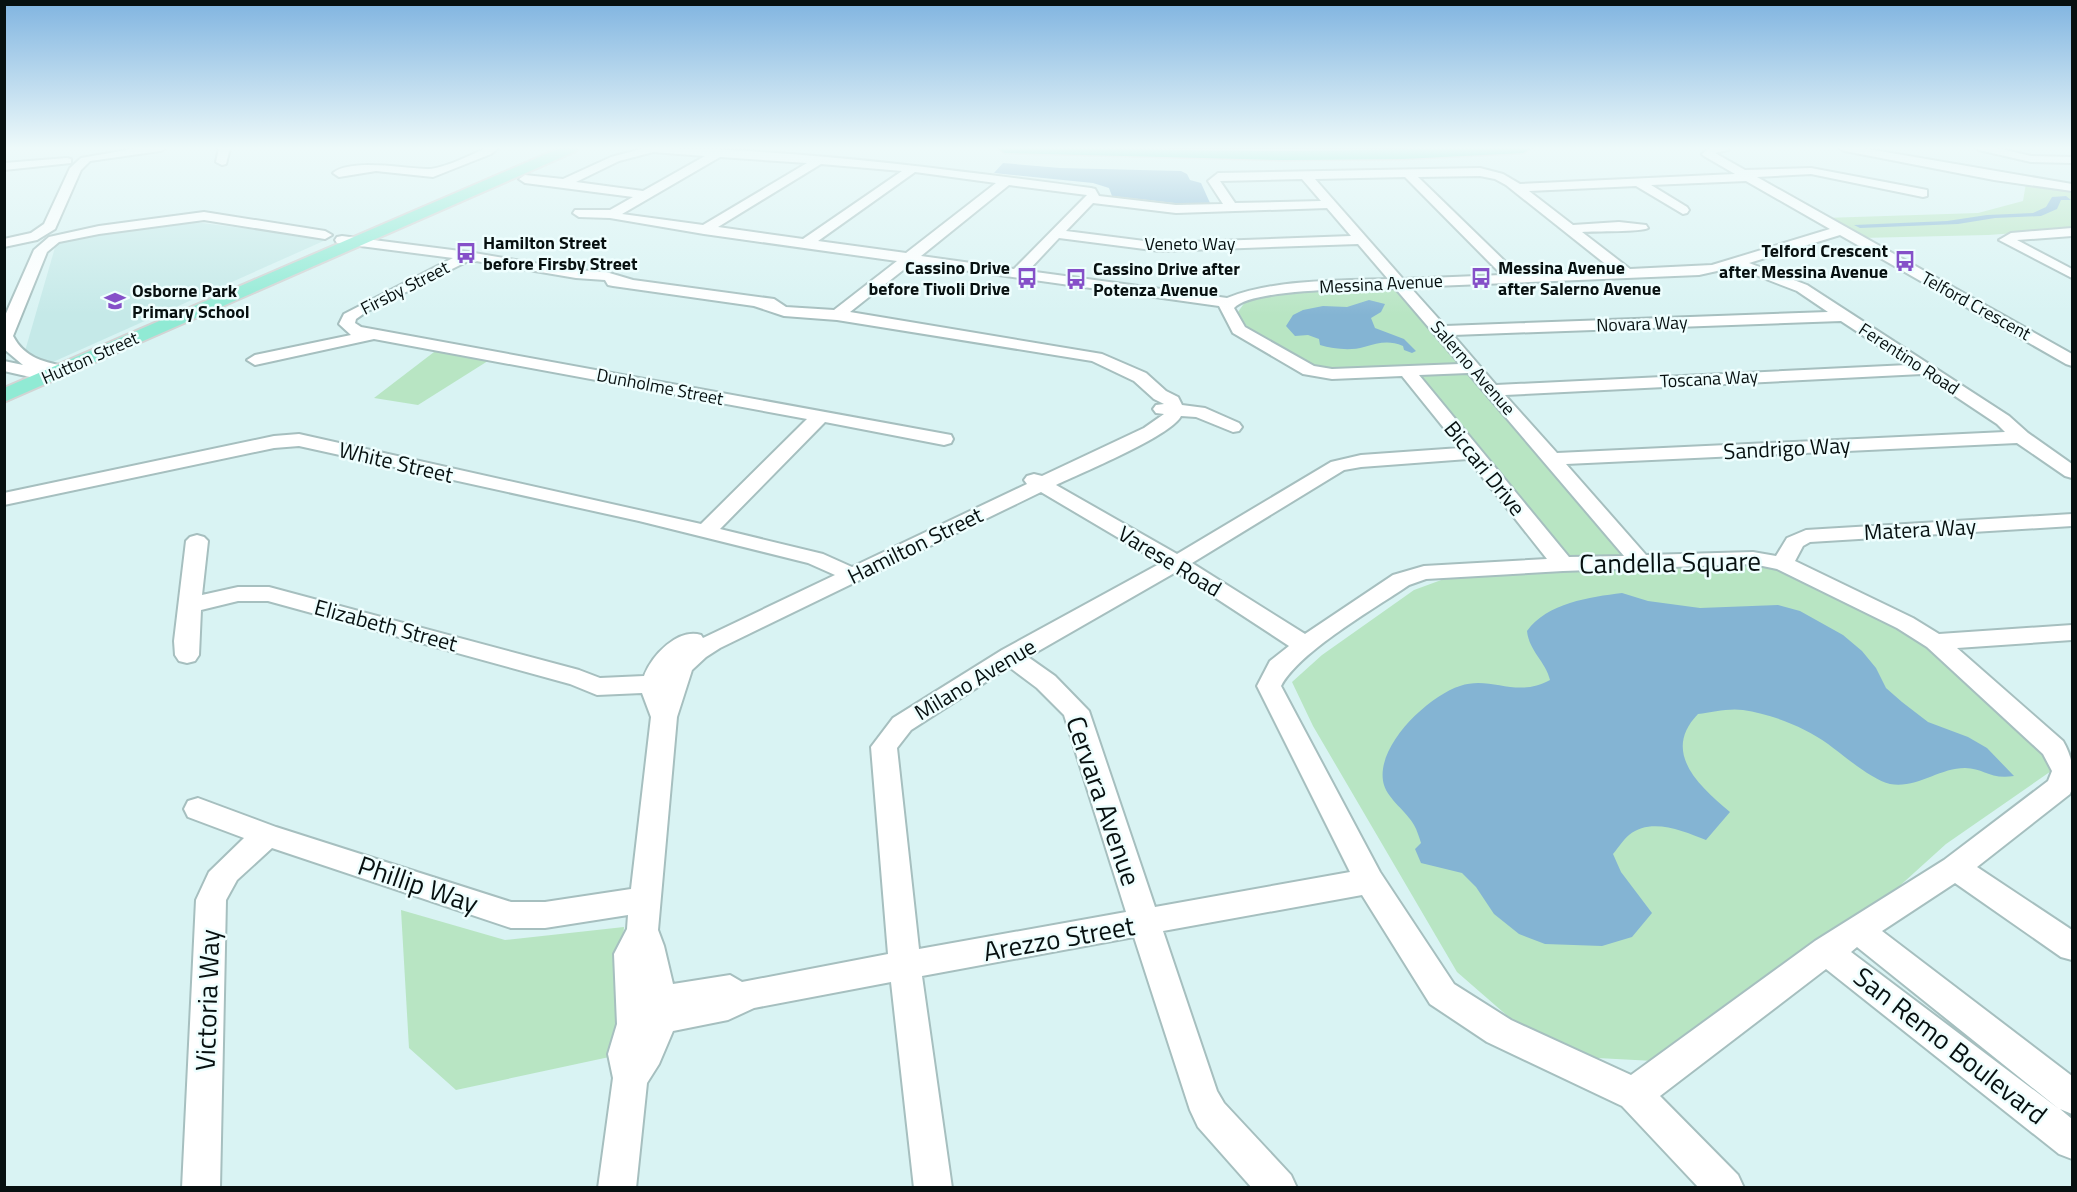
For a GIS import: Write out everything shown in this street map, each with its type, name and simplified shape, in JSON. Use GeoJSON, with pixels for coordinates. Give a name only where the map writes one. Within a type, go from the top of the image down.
{"type":"FeatureCollection","features":[{"type":"Feature","properties":{"kind":"main road","name":"Hutton Street"},"geometry":{"type":"LineString","coordinates":[[4,396],[48,372],[427,204]]}},
{"type":"Feature","properties":{"kind":"main road","name":"Hutton Street"},"geometry":{"type":"LineString","coordinates":[[347,238],[433,204]]}},
{"type":"Feature","properties":{"kind":"main road","name":"Hutton Street"},"geometry":{"type":"LineString","coordinates":[[5,372],[48,372]]}},
{"type":"Feature","properties":{"kind":"street"},"geometry":{"type":"LineString","coordinates":[[58,233],[67,204]]}},
{"type":"Feature","properties":{"kind":"street"},"geometry":{"type":"LineString","coordinates":[[612,214],[629,204]]}},
{"type":"Feature","properties":{"kind":"street"},"geometry":{"type":"LineString","coordinates":[[704,230],[748,204]]}},
{"type":"Feature","properties":{"kind":"street"},"geometry":{"type":"LineString","coordinates":[[805,244],[863,204]]}},
{"type":"Feature","properties":{"kind":"street"},"geometry":{"type":"LineString","coordinates":[[837,315],[978,204]]}},
{"type":"Feature","properties":{"kind":"street"},"geometry":{"type":"LineString","coordinates":[[1017,274],[1086,204]]}},
{"type":"Feature","properties":{"kind":"street"},"geometry":{"type":"LineString","coordinates":[[1130,204],[1176,209],[1331,204]]}},
{"type":"Feature","properties":{"kind":"street"},"geometry":{"type":"LineString","coordinates":[[1229,204],[1231,207]]}},
{"type":"Feature","properties":{"kind":"street","name":"Salerno Avenue"},"geometry":{"type":"LineString","coordinates":[[1331,204],[1640,561]]}},
{"type":"Feature","properties":{"kind":"street"},"geometry":{"type":"LineString","coordinates":[[1439,204],[1514,278]]}},
{"type":"Feature","properties":{"kind":"street"},"geometry":{"type":"LineString","coordinates":[[1537,204],[1627,274]]}},
{"type":"Feature","properties":{"kind":"street"},"geometry":{"type":"LineString","coordinates":[[1673,204],[1683,210]]}},
{"type":"Feature","properties":{"kind":"street","name":"Telford Crescent"},"geometry":{"type":"LineString","coordinates":[[1794,204],[2073,361]]}},
{"type":"Feature","properties":{"kind":"street"},"geometry":{"type":"LineString","coordinates":[[579,213],[612,214],[618,217],[704,230],[1228,303],[1226,308],[1239,330],[1309,370],[1332,374],[1472,368]]}},
{"type":"Feature","properties":{"kind":"street"},"geometry":{"type":"LineString","coordinates":[[4,243],[34,241],[58,233],[211,216],[576,274],[594,281],[628,283],[760,303],[784,311],[837,315],[1096,357],[1140,377],[1166,405],[1199,412],[1233,427]]}},
{"type":"Feature","properties":{"kind":"street"},"geometry":{"type":"LineString","coordinates":[[1568,229],[1620,222],[1641,228]]}},
{"type":"Feature","properties":{"kind":"street","name":"Messina Avenue"},"geometry":{"type":"LineString","coordinates":[[1228,303],[1281,289],[1699,271],[1841,230]]}},
{"type":"Feature","properties":{"kind":"street"},"geometry":{"type":"LineString","coordinates":[[2073,232],[2011,237],[2006,240],[2073,273]]}},
{"type":"Feature","properties":{"kind":"street","name":"Veneto Way"},"geometry":{"type":"LineString","coordinates":[[1056,234],[1160,247],[1361,240]]}},
{"type":"Feature","properties":{"kind":"street"},"geometry":{"type":"LineString","coordinates":[[34,241],[5,337],[12,350],[48,372]]}},
{"type":"Feature","properties":{"kind":"street","name":"Firsby Street"},"geometry":{"type":"LineString","coordinates":[[347,324],[349,317],[361,309],[468,256]]}},
{"type":"Feature","properties":{"kind":"street","name":"Ferentino Road"},"geometry":{"type":"LineString","coordinates":[[1735,262],[1802,288],[2003,420],[2021,437],[2073,472]]}},
{"type":"Feature","properties":{"kind":"street","name":"Novara Way"},"geometry":{"type":"LineString","coordinates":[[1442,332],[1842,316]]}},
{"type":"Feature","properties":{"kind":"street","name":"Dunholme Street"},"geometry":{"type":"LineString","coordinates":[[347,324],[356,331],[944,439]]}},
{"type":"Feature","properties":{"kind":"street","name":"Dunholme Street"},"geometry":{"type":"LineString","coordinates":[[255,360],[376,334]]}},
{"type":"Feature","properties":{"kind":"street","name":"Toscana Way"},"geometry":{"type":"LineString","coordinates":[[1492,390],[1926,369]]}},
{"type":"Feature","properties":{"kind":"street","name":"Biccari Drive"},"geometry":{"type":"LineString","coordinates":[[1407,371],[1563,564]]}},
{"type":"Feature","properties":{"kind":"street","name":"Hamilton Street"},"geometry":{"type":"LineString","coordinates":[[665,679],[668,657],[691,641],[839,577],[1113,446],[1155,422],[1166,405]]}},
{"type":"Feature","properties":{"kind":"street"},"geometry":{"type":"LineString","coordinates":[[706,531],[820,417]]}},
{"type":"Feature","properties":{"kind":"street","name":"Sandrigo Way"},"geometry":{"type":"LineString","coordinates":[[1552,459],[2021,437]]}},
{"type":"Feature","properties":{"kind":"street","name":"White Street"},"geometry":{"type":"LineString","coordinates":[[4,499],[274,442],[299,440],[706,531],[785,552],[791,559],[839,577]]}},
{"type":"Feature","properties":{"kind":"street","name":"Milano Avenue"},"geometry":{"type":"LineString","coordinates":[[933,1188],[905,967],[885,747],[902,724],[1010,656],[1177,563],[1338,466],[1361,461],[1474,453]]}},
{"type":"Feature","properties":{"kind":"street","name":"Varese Road"},"geometry":{"type":"LineString","coordinates":[[1038,482],[1177,563],[1305,645]]}},
{"type":"Feature","properties":{"kind":"street","name":"Matera Way"},"geometry":{"type":"LineString","coordinates":[[1783,564],[1794,542],[1806,536],[2073,520]]}},
{"type":"Feature","properties":{"kind":"street"},"geometry":{"type":"LineString","coordinates":[[187,655],[186,641],[197,541]]}},
{"type":"Feature","properties":{"kind":"street","name":"Candella Square"},"geometry":{"type":"LineString","coordinates":[[1753,558],[1783,564],[1905,623],[1935,642],[2054,748],[2069,772],[2060,787],[1955,867],[1882,917],[1826,951],[1634,1094],[1499,1031],[1442,994],[1369,881],[1269,686],[1279,666],[1305,645],[1408,577],[1424,573],[1640,561],[1753,558]]}},
{"type":"Feature","properties":{"kind":"street","name":"Elizabeth Street"},"geometry":{"type":"LineString","coordinates":[[191,605],[238,594],[269,594],[579,678],[597,687],[665,679]]}},
{"type":"Feature","properties":{"kind":"street"},"geometry":{"type":"LineString","coordinates":[[1935,642],[2073,632]]}},
{"type":"Feature","properties":{"kind":"street","name":"Cervara Avenue"},"geometry":{"type":"LineString","coordinates":[[1010,656],[1046,682],[1076,711],[1202,1098],[1211,1115],[1278,1188]]}},
{"type":"Feature","properties":{"kind":"street"},"geometry":{"type":"LineString","coordinates":[[618,1188],[630,1078],[651,1046],[647,1012],[650,946],[643,915],[664,717],[656,705],[665,679]]}},
{"type":"Feature","properties":{"kind":"street","name":"Phillip Way"},"geometry":{"type":"LineString","coordinates":[[198,809],[267,835],[511,915],[643,915]]}},
{"type":"Feature","properties":{"kind":"street","name":"Victoria Way"},"geometry":{"type":"LineString","coordinates":[[201,1188],[211,900],[216,885],[226,872],[267,835]]}},
{"type":"Feature","properties":{"kind":"street"},"geometry":{"type":"LineString","coordinates":[[1955,867],[2073,947]]}},
{"type":"Feature","properties":{"kind":"street","name":"Arezzo Street"},"geometry":{"type":"LineString","coordinates":[[647,1012],[728,1005],[748,994],[1146,924],[1369,881]]}},
{"type":"Feature","properties":{"kind":"street","name":"San Remo Boulevard"},"geometry":{"type":"LineString","coordinates":[[1858,930],[2061,1088]]}},
{"type":"Feature","properties":{"kind":"street","name":"San Remo Boulevard"},"geometry":{"type":"LineString","coordinates":[[1826,951],[2073,1141]]}},
{"type":"Feature","properties":{"kind":"street"},"geometry":{"type":"LineString","coordinates":[[2026,1104],[2061,1088]]}},
{"type":"Feature","properties":{"kind":"street"},"geometry":{"type":"LineString","coordinates":[[1634,1094],[1725,1188]]}},
{"type":"Feature","properties":{"kind":"shaded area","name":"Osborne Park Primary School"},"geometry":{"type":"Polygon","coordinates":[[[194,222],[328,239],[44,366],[23,358],[56,244],[88,234],[194,222]]]}},
{"type":"Feature","properties":{"kind":"green space"},"geometry":{"type":"Polygon","coordinates":[[[2013,204],[2072,204],[2072,229],[1988,235],[1861,238],[1824,218],[1978,213],[2013,204]]]}},
{"type":"Feature","properties":{"kind":"green space"},"geometry":{"type":"Polygon","coordinates":[[[1400,285],[1470,367],[1318,370],[1248,329],[1238,312],[1245,302],[1297,290],[1400,285]]]}},
{"type":"Feature","properties":{"kind":"green space"},"geometry":{"type":"Polygon","coordinates":[[[438,349],[491,359],[418,405],[374,398],[438,349]]]}},
{"type":"Feature","properties":{"kind":"green space"},"geometry":{"type":"Polygon","coordinates":[[[1475,370],[1635,558],[1566,562],[1415,373],[1475,370]]]}},
{"type":"Feature","properties":{"kind":"green space"},"geometry":{"type":"Polygon","coordinates":[[[1755,563],[1777,566],[1922,639],[2057,767],[1946,844],[1873,910],[1654,1061],[1597,1058],[1511,1019],[1457,972],[1313,726],[1292,682],[1322,655],[1414,590],[1444,579],[1598,567],[1755,563]]]}},
{"type":"Feature","properties":{"kind":"green space"},"geometry":{"type":"Polygon","coordinates":[[[401,910],[505,940],[624,927],[614,1056],[456,1090],[409,1048],[401,910]]]}},
{"type":"Feature","properties":{"kind":"water"},"geometry":{"type":"Polygon","coordinates":[[[2048,204],[2059,204],[2057,209],[2041,216],[1995,218],[1958,224],[1860,228],[1854,225],[1947,221],[1987,215],[2033,213],[2048,204]]]}},
{"type":"Feature","properties":{"kind":"water"},"geometry":{"type":"Polygon","coordinates":[[[1369,300],[1385,304],[1381,312],[1371,318],[1375,328],[1404,339],[1416,351],[1412,353],[1404,350],[1403,346],[1388,343],[1353,349],[1331,348],[1320,345],[1319,339],[1308,335],[1295,336],[1286,326],[1293,315],[1303,310],[1323,306],[1347,307],[1369,300]]]}},
{"type":"Feature","properties":{"kind":"water"},"geometry":{"type":"Polygon","coordinates":[[[1622,593],[1648,601],[1700,608],[1778,605],[1800,611],[1843,635],[1862,651],[1876,668],[1886,688],[1902,702],[1928,722],[1968,737],[1987,748],[2014,776],[1999,776],[1965,768],[1946,771],[1909,784],[1890,784],[1866,772],[1819,738],[1787,722],[1743,710],[1698,714],[1687,728],[1683,742],[1688,768],[1696,780],[1730,812],[1706,840],[1667,827],[1647,827],[1629,835],[1613,854],[1621,872],[1652,913],[1632,937],[1602,946],[1545,944],[1519,934],[1494,914],[1476,887],[1462,873],[1421,863],[1415,849],[1421,843],[1415,827],[1389,795],[1384,785],[1383,771],[1387,755],[1406,725],[1419,712],[1433,700],[1460,686],[1482,683],[1526,687],[1550,680],[1531,645],[1527,631],[1536,621],[1557,608],[1583,599],[1622,593]]]}},
{"type":"Feature","properties":{"kind":"place","name":"Hamilton Street before Firsby Street"},"geometry":{"type":"Point","coordinates":[466,253]}},
{"type":"Feature","properties":{"kind":"place","name":"Telford Crescent after Messina Avenue"},"geometry":{"type":"Point","coordinates":[1905,261]}},
{"type":"Feature","properties":{"kind":"place","name":"Cassino Drive before Tivoli Drive"},"geometry":{"type":"Point","coordinates":[1027,278]}},
{"type":"Feature","properties":{"kind":"place","name":"Messina Avenue after Salerno Avenue"},"geometry":{"type":"Point","coordinates":[1481,278]}},
{"type":"Feature","properties":{"kind":"place","name":"Cassino Drive after Potenza Avenue"},"geometry":{"type":"Point","coordinates":[1076,279]}},
{"type":"Feature","properties":{"kind":"place","name":"Osborne Park Primary School"},"geometry":{"type":"Point","coordinates":[115,301]}}]}
